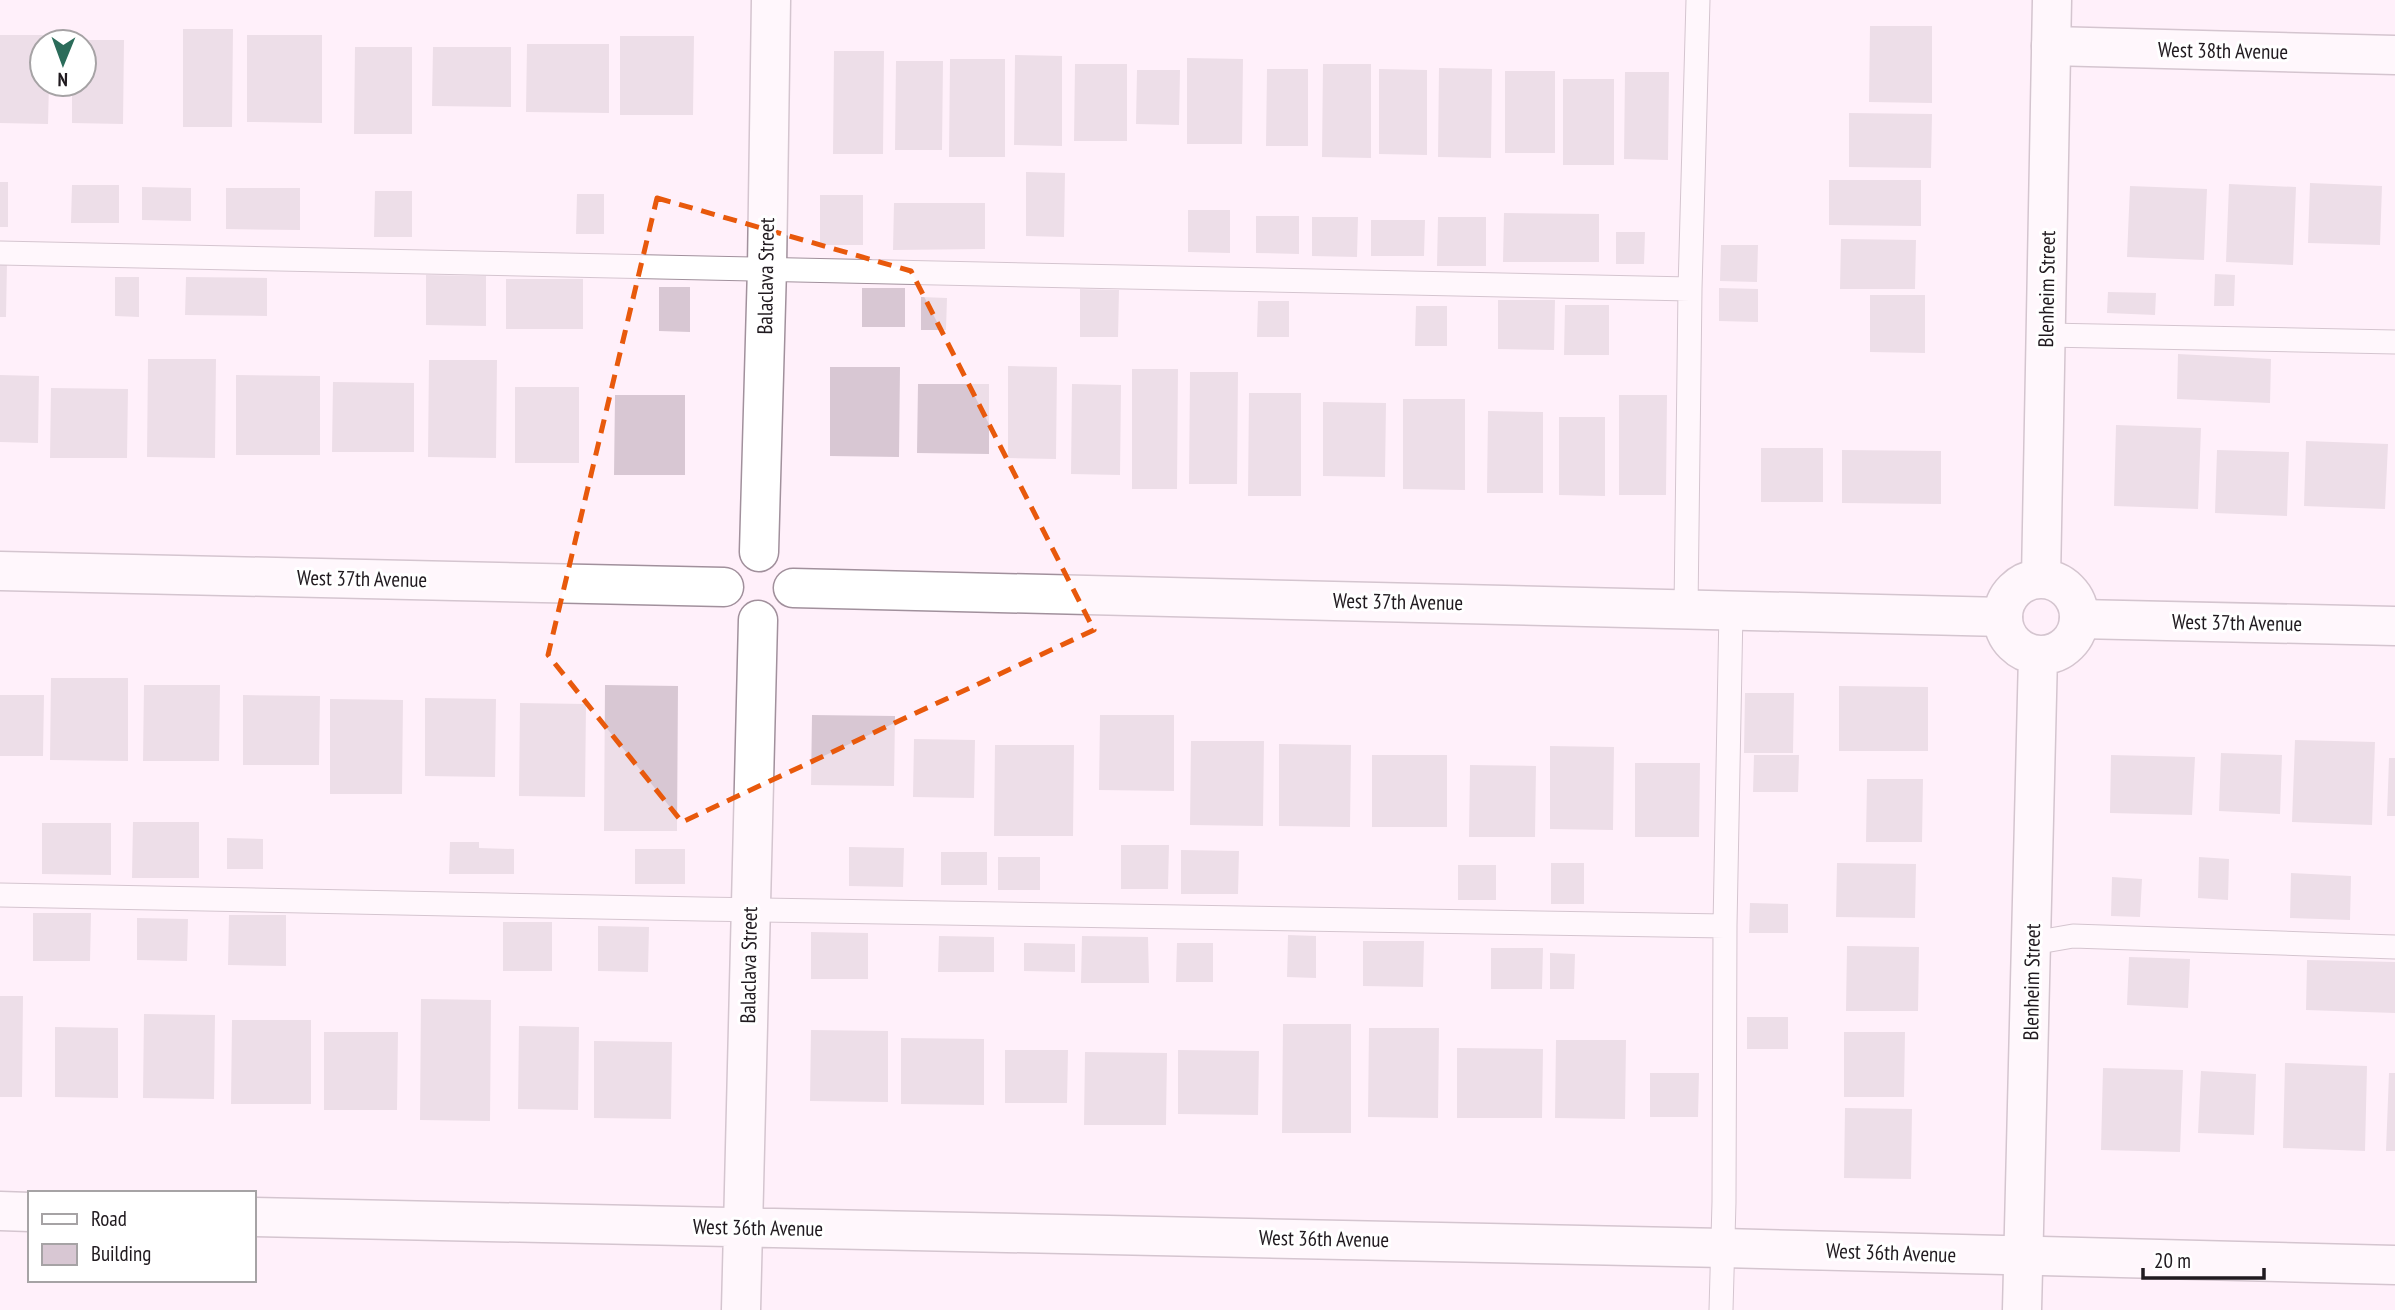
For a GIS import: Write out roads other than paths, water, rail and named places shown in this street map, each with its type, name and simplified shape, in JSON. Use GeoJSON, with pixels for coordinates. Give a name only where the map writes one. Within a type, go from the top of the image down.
{"type":"FeatureCollection","features":[{"type":"Feature","properties":{"kind":"street","name":"Balaclava Street"},"geometry":{"type":"LineString","coordinates":[[759,552],[771,0]]}},
{"type":"Feature","properties":{"kind":"street","name":"Blenheim Street"},"geometry":{"type":"LineString","coordinates":[[2041,579],[2052,0]]}},
{"type":"Feature","properties":{"kind":"street","name":"West 38th Avenue"},"geometry":{"type":"LineString","coordinates":[[2051,46],[2395,55]]}},
{"type":"Feature","properties":{"kind":"street"},"geometry":{"type":"LineString","coordinates":[[759,552],[772,555],[783,562],[791,575],[793,588],[782,611],[771,618],[758,620],[734,611],[727,600],[724,587],[726,574],[734,562],[745,555],[759,552]]}},
{"type":"Feature","properties":{"kind":"street","name":"West 37th Avenue"},"geometry":{"type":"LineString","coordinates":[[0,571],[724,587]]}},
{"type":"Feature","properties":{"kind":"street"},"geometry":{"type":"LineString","coordinates":[[2041,579],[2056,582],[2068,591],[2077,604],[2079,619],[2075,633],[2066,645],[2053,653],[2039,655],[2024,651],[2013,643],[2005,631],[2003,617],[2006,602],[2014,590],[2026,582],[2041,579]]}},
{"type":"Feature","properties":{"kind":"street","name":"West 37th Avenue"},"geometry":{"type":"LineString","coordinates":[[793,588],[2003,617]]}},
{"type":"Feature","properties":{"kind":"street","name":"West 37th Avenue"},"geometry":{"type":"LineString","coordinates":[[2079,619],[2395,626]]}},
{"type":"Feature","properties":{"kind":"street","name":"Balaclava Street"},"geometry":{"type":"LineString","coordinates":[[741,1310],[758,620]]}},
{"type":"Feature","properties":{"kind":"street","name":"Blenheim Street"},"geometry":{"type":"LineString","coordinates":[[2022,1310],[2039,655]]}},
{"type":"Feature","properties":{"kind":"street"},"geometry":{"type":"LineString","coordinates":[[0,1211],[28,1212]]}},
{"type":"Feature","properties":{"kind":"street","name":"West 36th Avenue"},"geometry":{"type":"LineString","coordinates":[[256,1217],[2395,1265]]}},
{"type":"Feature","properties":{"kind":"lane"},"geometry":{"type":"LineString","coordinates":[[1686,609],[1690,289],[1698,0]]}},
{"type":"Feature","properties":{"kind":"lane"},"geometry":{"type":"LineString","coordinates":[[0,253],[1690,289]]}},
{"type":"Feature","properties":{"kind":"lane"},"geometry":{"type":"LineString","coordinates":[[2047,335],[2395,342]]}},
{"type":"Feature","properties":{"kind":"lane"},"geometry":{"type":"LineString","coordinates":[[1721,1310],[1731,610]]}},
{"type":"Feature","properties":{"kind":"lane"},"geometry":{"type":"LineString","coordinates":[[0,895],[1725,926]]}},
{"type":"Feature","properties":{"kind":"lane"},"geometry":{"type":"LineString","coordinates":[[2033,943],[2073,936],[2395,947]]}}]}
